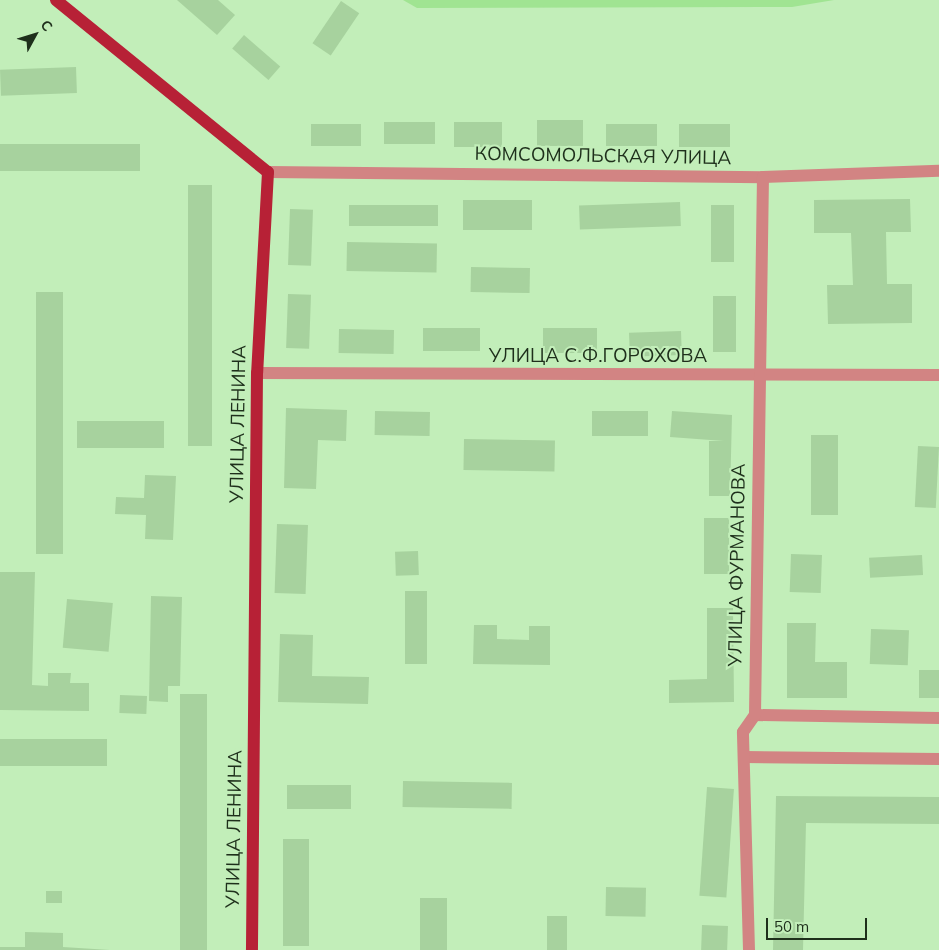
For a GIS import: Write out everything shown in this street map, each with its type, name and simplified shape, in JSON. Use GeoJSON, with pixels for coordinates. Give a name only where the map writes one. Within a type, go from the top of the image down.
{"type":"FeatureCollection","features":[{"type":"Feature","properties":{"kind":"main road"},"geometry":{"type":"LineString","coordinates":[[56,0],[268,172]]}},
{"type":"Feature","properties":{"kind":"main road","name":"УЛИЦА ЛЕНИНА"},"geometry":{"type":"LineString","coordinates":[[252,950],[257,373],[268,172]]}},
{"type":"Feature","properties":{"kind":"street","name":"КОМСОМОЛЬСКАЯ УЛИЦА"},"geometry":{"type":"LineString","coordinates":[[268,172],[763,177],[939,171]]}},
{"type":"Feature","properties":{"kind":"street","name":"УЛИЦА ФУРМАНОВА"},"geometry":{"type":"LineString","coordinates":[[749,950],[743,732],[755,716],[758,375],[763,177]]}},
{"type":"Feature","properties":{"kind":"street","name":"УЛИЦА С.Ф.ГОРОХОВА"},"geometry":{"type":"LineString","coordinates":[[257,373],[939,375]]}},
{"type":"Feature","properties":{"kind":"street"},"geometry":{"type":"LineString","coordinates":[[755,716],[939,718]]}},
{"type":"Feature","properties":{"kind":"street"},"geometry":{"type":"LineString","coordinates":[[744,757],[939,759]]}},
{"type":"Feature","properties":{"kind":"green space"},"geometry":{"type":"Polygon","coordinates":[[[403,0],[834,0],[792,7],[417,8],[403,0]]]}},
{"type":"Feature","properties":{"kind":"building"},"geometry":{"type":"Polygon","coordinates":[[[177,0],[218,0],[235,15],[217,35],[177,0]]]}},
{"type":"Feature","properties":{"kind":"building"},"geometry":{"type":"Polygon","coordinates":[[[341,1],[359,13],[331,56],[312,43],[341,1]]]}},
{"type":"Feature","properties":{"kind":"building"},"geometry":{"type":"Polygon","coordinates":[[[244,35],[280,66],[268,80],[232,49],[244,35]]]}},
{"type":"Feature","properties":{"kind":"building"},"geometry":{"type":"Polygon","coordinates":[[[76,67],[77,93],[1,96],[0,70],[76,67]]]}},
{"type":"Feature","properties":{"kind":"building"},"geometry":{"type":"Polygon","coordinates":[[[537,120],[583,120],[583,146],[537,146],[537,120]]]}},
{"type":"Feature","properties":{"kind":"building"},"geometry":{"type":"Polygon","coordinates":[[[384,122],[435,122],[435,144],[384,144],[384,122]]]}},
{"type":"Feature","properties":{"kind":"building"},"geometry":{"type":"Polygon","coordinates":[[[454,122],[502,122],[502,147],[454,147],[454,122]]]}},
{"type":"Feature","properties":{"kind":"building"},"geometry":{"type":"Polygon","coordinates":[[[311,124],[361,124],[361,146],[311,146],[311,124]]]}},
{"type":"Feature","properties":{"kind":"building"},"geometry":{"type":"Polygon","coordinates":[[[606,124],[657,124],[657,146],[606,146],[606,124]]]}},
{"type":"Feature","properties":{"kind":"building"},"geometry":{"type":"Polygon","coordinates":[[[679,124],[730,124],[730,147],[679,147],[679,124]]]}},
{"type":"Feature","properties":{"kind":"building"},"geometry":{"type":"Polygon","coordinates":[[[0,144],[140,144],[140,171],[0,171],[0,144]]]}},
{"type":"Feature","properties":{"kind":"building"},"geometry":{"type":"Polygon","coordinates":[[[188,185],[212,185],[212,446],[188,446],[188,185]]]}},
{"type":"Feature","properties":{"kind":"building"},"geometry":{"type":"Polygon","coordinates":[[[910,199],[911,232],[886,232],[887,284],[912,284],[912,323],[828,324],[827,285],[853,285],[851,233],[814,233],[814,200],[910,199]]]}},
{"type":"Feature","properties":{"kind":"building"},"geometry":{"type":"Polygon","coordinates":[[[463,200],[532,200],[532,230],[463,230],[463,200]]]}},
{"type":"Feature","properties":{"kind":"building"},"geometry":{"type":"Polygon","coordinates":[[[680,202],[681,226],[580,230],[579,206],[680,202]]]}},
{"type":"Feature","properties":{"kind":"building"},"geometry":{"type":"Polygon","coordinates":[[[349,205],[438,205],[438,226],[349,226],[349,205]]]}},
{"type":"Feature","properties":{"kind":"building"},"geometry":{"type":"Polygon","coordinates":[[[711,205],[734,205],[734,262],[711,262],[711,205]]]}},
{"type":"Feature","properties":{"kind":"building"},"geometry":{"type":"Polygon","coordinates":[[[290,209],[313,210],[311,266],[288,265],[290,209]]]}},
{"type":"Feature","properties":{"kind":"building"},"geometry":{"type":"Polygon","coordinates":[[[347,242],[437,244],[436,273],[346,271],[347,242]]]}},
{"type":"Feature","properties":{"kind":"building"},"geometry":{"type":"Polygon","coordinates":[[[471,267],[530,268],[530,293],[471,292],[471,267]]]}},
{"type":"Feature","properties":{"kind":"building"},"geometry":{"type":"Polygon","coordinates":[[[36,292],[63,292],[63,554],[36,554],[36,292]]]}},
{"type":"Feature","properties":{"kind":"building"},"geometry":{"type":"Polygon","coordinates":[[[288,294],[311,295],[309,349],[286,348],[288,294]]]}},
{"type":"Feature","properties":{"kind":"building"},"geometry":{"type":"Polygon","coordinates":[[[713,296],[736,296],[736,352],[713,352],[713,296]]]}},
{"type":"Feature","properties":{"kind":"building"},"geometry":{"type":"Polygon","coordinates":[[[423,328],[480,328],[480,351],[423,351],[423,328]]]}},
{"type":"Feature","properties":{"kind":"building"},"geometry":{"type":"Polygon","coordinates":[[[543,328],[597,328],[597,353],[543,353],[543,328]]]}},
{"type":"Feature","properties":{"kind":"building"},"geometry":{"type":"Polygon","coordinates":[[[339,329],[394,330],[394,354],[339,353],[339,329]]]}},
{"type":"Feature","properties":{"kind":"building"},"geometry":{"type":"Polygon","coordinates":[[[681,331],[682,355],[630,357],[629,333],[681,331]]]}},
{"type":"Feature","properties":{"kind":"building"},"geometry":{"type":"Polygon","coordinates":[[[286,408],[347,410],[346,441],[318,440],[316,489],[284,488],[286,408]]]}},
{"type":"Feature","properties":{"kind":"building"},"geometry":{"type":"Polygon","coordinates":[[[375,411],[430,412],[430,436],[375,435],[375,411]]]}},
{"type":"Feature","properties":{"kind":"building"},"geometry":{"type":"Polygon","coordinates":[[[592,411],[648,411],[648,436],[592,436],[592,411]]]}},
{"type":"Feature","properties":{"kind":"building"},"geometry":{"type":"Polygon","coordinates":[[[672,411],[732,415],[730,496],[709,496],[709,441],[724,441],[670,437],[672,411]]]}},
{"type":"Feature","properties":{"kind":"building"},"geometry":{"type":"Polygon","coordinates":[[[77,421],[164,421],[164,448],[77,448],[77,421]]]}},
{"type":"Feature","properties":{"kind":"building"},"geometry":{"type":"Polygon","coordinates":[[[811,435],[838,435],[838,515],[811,515],[811,435]]]}},
{"type":"Feature","properties":{"kind":"building"},"geometry":{"type":"Polygon","coordinates":[[[464,439],[555,441],[554,472],[463,470],[464,439]]]}},
{"type":"Feature","properties":{"kind":"building"},"geometry":{"type":"Polygon","coordinates":[[[918,446],[939,447],[936,508],[915,507],[918,446]]]}},
{"type":"Feature","properties":{"kind":"building"},"geometry":{"type":"Polygon","coordinates":[[[145,475],[176,476],[173,540],[145,539],[146,515],[115,514],[116,497],[144,498],[145,475]]]}},
{"type":"Feature","properties":{"kind":"building"},"geometry":{"type":"Polygon","coordinates":[[[704,518],[729,518],[729,574],[704,574],[704,518]]]}},
{"type":"Feature","properties":{"kind":"building"},"geometry":{"type":"Polygon","coordinates":[[[277,524],[308,525],[306,594],[275,593],[277,524]]]}},
{"type":"Feature","properties":{"kind":"building"},"geometry":{"type":"Polygon","coordinates":[[[418,551],[419,575],[396,576],[395,552],[418,551]]]}},
{"type":"Feature","properties":{"kind":"building"},"geometry":{"type":"Polygon","coordinates":[[[791,554],[822,555],[821,593],[790,592],[791,554]]]}},
{"type":"Feature","properties":{"kind":"building"},"geometry":{"type":"Polygon","coordinates":[[[922,555],[923,575],[870,578],[869,558],[922,555]]]}},
{"type":"Feature","properties":{"kind":"building"},"geometry":{"type":"Polygon","coordinates":[[[0,572],[35,572],[32,685],[48,686],[48,673],[71,673],[70,683],[89,683],[89,711],[0,710],[0,572]]]}},
{"type":"Feature","properties":{"kind":"building"},"geometry":{"type":"Polygon","coordinates":[[[405,591],[427,591],[427,664],[405,664],[405,591]]]}},
{"type":"Feature","properties":{"kind":"building"},"geometry":{"type":"Polygon","coordinates":[[[151,596],[182,597],[180,686],[168,686],[168,702],[149,701],[151,596]]]}},
{"type":"Feature","properties":{"kind":"building"},"geometry":{"type":"Polygon","coordinates":[[[67,599],[113,603],[109,652],[63,648],[67,599]]]}},
{"type":"Feature","properties":{"kind":"building"},"geometry":{"type":"Polygon","coordinates":[[[707,608],[733,608],[734,702],[669,703],[669,680],[707,679],[707,608]]]}},
{"type":"Feature","properties":{"kind":"building"},"geometry":{"type":"Polygon","coordinates":[[[787,623],[816,623],[815,662],[847,662],[847,698],[787,698],[787,623]]]}},
{"type":"Feature","properties":{"kind":"building"},"geometry":{"type":"Polygon","coordinates":[[[474,625],[497,625],[497,639],[529,640],[529,626],[550,626],[550,665],[473,664],[474,625]]]}},
{"type":"Feature","properties":{"kind":"building"},"geometry":{"type":"Polygon","coordinates":[[[871,629],[909,630],[908,665],[870,664],[871,629]]]}},
{"type":"Feature","properties":{"kind":"building"},"geometry":{"type":"Polygon","coordinates":[[[280,634],[313,635],[312,676],[369,677],[368,704],[278,702],[280,634]]]}},
{"type":"Feature","properties":{"kind":"building"},"geometry":{"type":"Polygon","coordinates":[[[919,670],[939,670],[939,698],[919,698],[919,670]]]}},
{"type":"Feature","properties":{"kind":"building"},"geometry":{"type":"Polygon","coordinates":[[[180,694],[207,694],[207,950],[180,950],[180,694]]]}},
{"type":"Feature","properties":{"kind":"building"},"geometry":{"type":"Polygon","coordinates":[[[120,695],[147,696],[146,714],[119,713],[120,695]]]}},
{"type":"Feature","properties":{"kind":"building"},"geometry":{"type":"Polygon","coordinates":[[[0,739],[107,739],[107,766],[0,766],[0,739]]]}},
{"type":"Feature","properties":{"kind":"building"},"geometry":{"type":"Polygon","coordinates":[[[403,781],[512,783],[512,809],[403,807],[403,781]]]}},
{"type":"Feature","properties":{"kind":"building"},"geometry":{"type":"Polygon","coordinates":[[[287,785],[351,785],[351,809],[287,809],[287,785]]]}},
{"type":"Feature","properties":{"kind":"building"},"geometry":{"type":"Polygon","coordinates":[[[707,787],[734,789],[726,898],[699,896],[707,787]]]}},
{"type":"Feature","properties":{"kind":"building"},"geometry":{"type":"Polygon","coordinates":[[[776,796],[939,797],[939,824],[806,823],[803,950],[773,950],[776,796]]]}},
{"type":"Feature","properties":{"kind":"building"},"geometry":{"type":"Polygon","coordinates":[[[283,839],[309,839],[309,946],[283,946],[283,839]]]}},
{"type":"Feature","properties":{"kind":"building"},"geometry":{"type":"Polygon","coordinates":[[[606,887],[646,888],[645,917],[605,916],[606,887]]]}},
{"type":"Feature","properties":{"kind":"building"},"geometry":{"type":"Polygon","coordinates":[[[46,891],[62,891],[62,903],[46,903],[46,891]]]}},
{"type":"Feature","properties":{"kind":"building"},"geometry":{"type":"Polygon","coordinates":[[[420,898],[447,898],[447,950],[420,950],[420,898]]]}},
{"type":"Feature","properties":{"kind":"building"},"geometry":{"type":"Polygon","coordinates":[[[547,916],[567,916],[567,950],[547,950],[547,916]]]}},
{"type":"Feature","properties":{"kind":"building"},"geometry":{"type":"Polygon","coordinates":[[[702,925],[728,926],[727,950],[701,950],[702,925]]]}},
{"type":"Feature","properties":{"kind":"building"},"geometry":{"type":"Polygon","coordinates":[[[25,932],[63,933],[63,947],[110,950],[0,950],[0,947],[25,947],[25,932]]]}}]}
